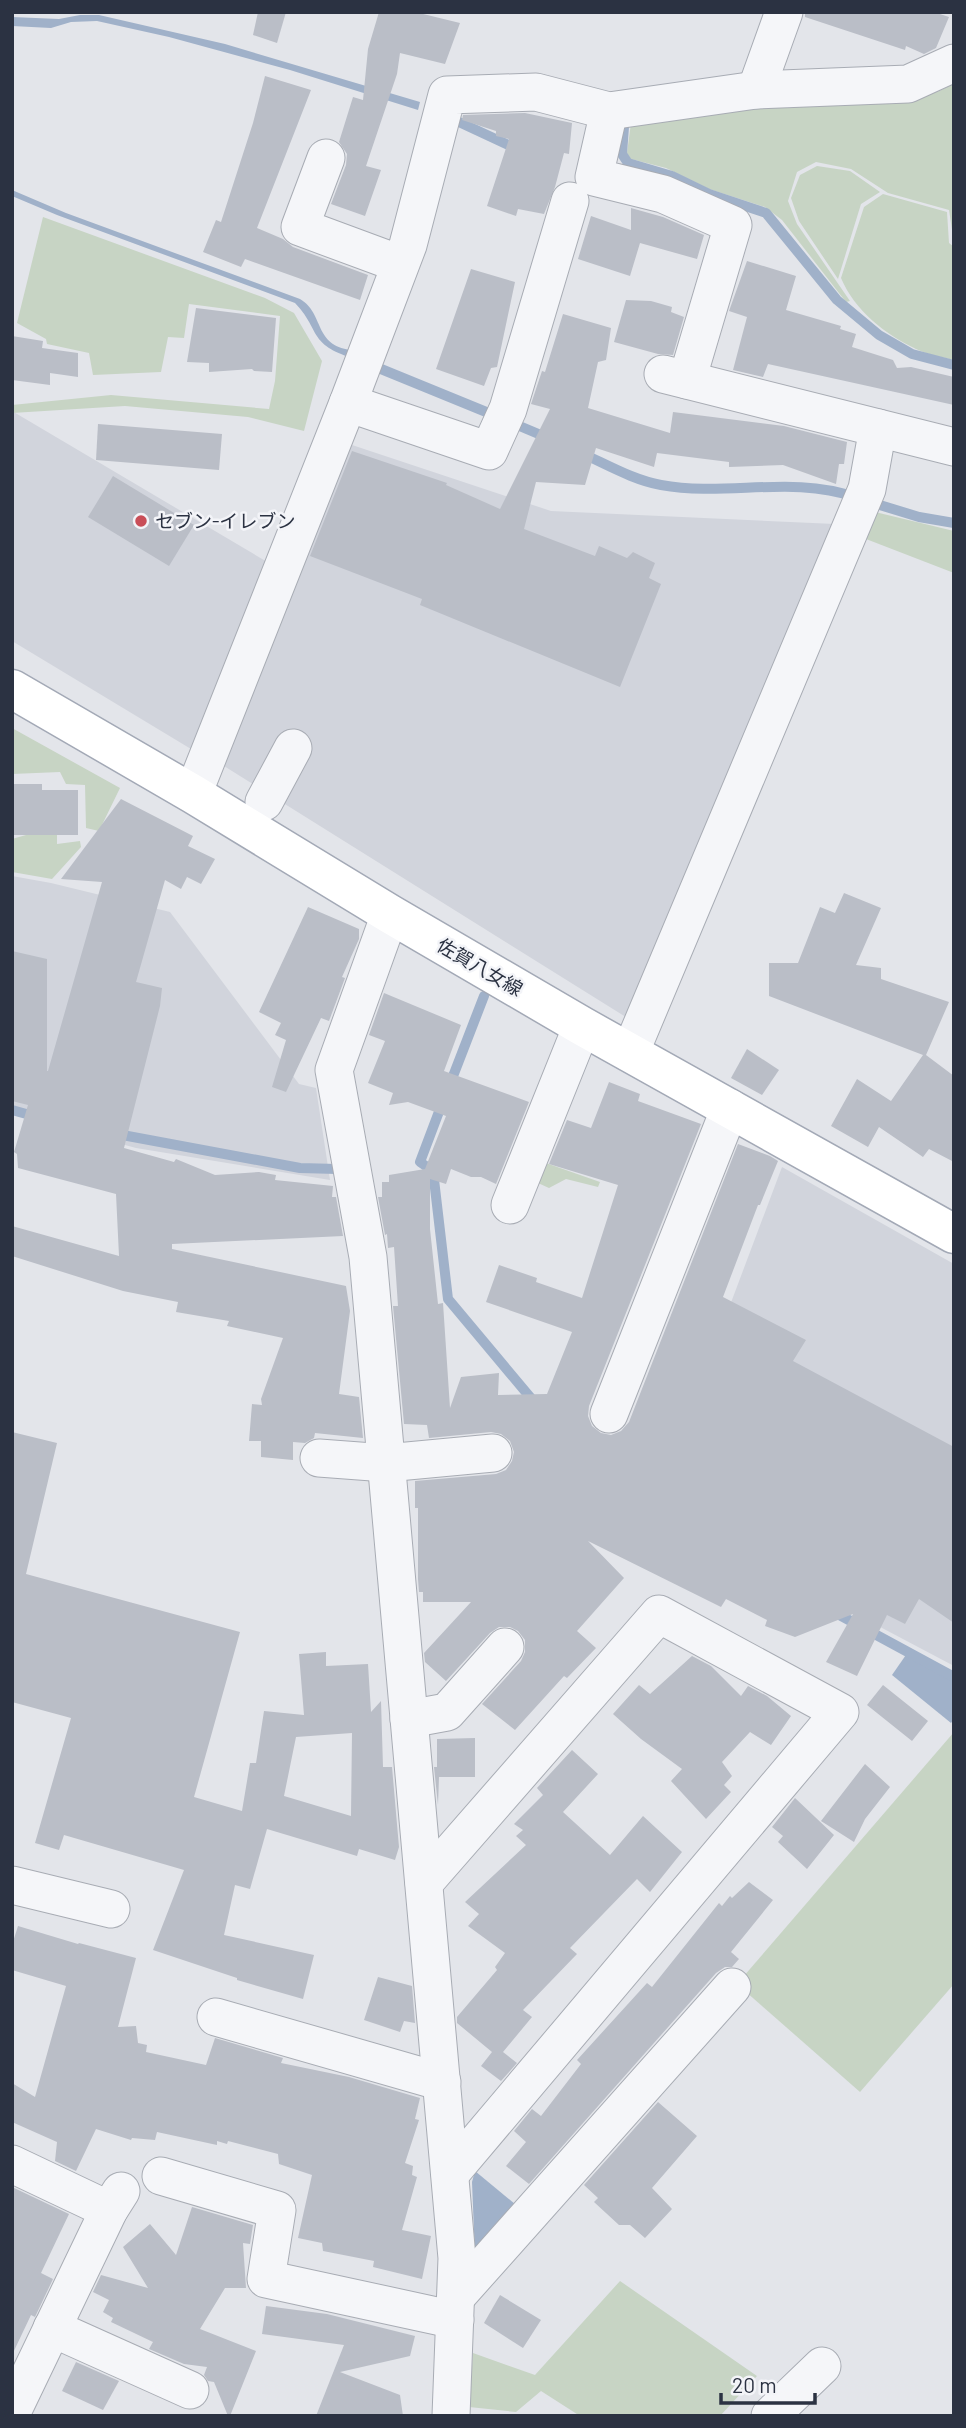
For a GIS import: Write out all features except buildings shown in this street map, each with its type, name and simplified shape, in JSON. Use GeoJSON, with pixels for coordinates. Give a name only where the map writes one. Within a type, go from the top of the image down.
{"type":"FeatureCollection","features":[{"type":"Feature","properties":{"kind":"main road","name":"佐賀八女線"},"geometry":{"type":"LineString","coordinates":[[12,690],[193,794],[390,914],[582,1026],[954,1234]]}},
{"type":"Feature","properties":{"kind":"street"},"geometry":{"type":"LineString","coordinates":[[756,90],[784,12]]}},
{"type":"Feature","properties":{"kind":"street"},"geometry":{"type":"LineString","coordinates":[[193,794],[408,245],[447,95],[536,92],[608,111],[756,90],[908,84],[954,63]]}},
{"type":"Feature","properties":{"kind":"street"},"geometry":{"type":"LineString","coordinates":[[608,111],[594,177],[663,194],[733,225],[674,377],[954,447]]}},
{"type":"Feature","properties":{"kind":"street"},"geometry":{"type":"LineString","coordinates":[[326,158],[300,227],[401,264]]}},
{"type":"Feature","properties":{"kind":"street"},"geometry":{"type":"LineString","coordinates":[[348,403],[489,451],[508,410],[570,201]]}},
{"type":"Feature","properties":{"kind":"street"},"geometry":{"type":"LineString","coordinates":[[630,1053],[867,489],[878,428]]}},
{"type":"Feature","properties":{"kind":"street"},"geometry":{"type":"LineString","coordinates":[[264,802],[293,748]]}},
{"type":"Feature","properties":{"kind":"street"},"geometry":{"type":"LineString","coordinates":[[390,914],[334,1070],[368,1257],[450,2174],[457,2258],[451,2416]]}},
{"type":"Feature","properties":{"kind":"street"},"geometry":{"type":"LineString","coordinates":[[510,1205],[582,1026]]}},
{"type":"Feature","properties":{"kind":"street"},"geometry":{"type":"LineString","coordinates":[[609,1414],[730,1108]]}},
{"type":"Feature","properties":{"kind":"street"},"geometry":{"type":"LineString","coordinates":[[319,1458],[386,1463],[493,1453]]}},
{"type":"Feature","properties":{"kind":"street"},"geometry":{"type":"LineString","coordinates":[[424,1883],[659,1614],[840,1712],[450,2174]]}},
{"type":"Feature","properties":{"kind":"street"},"geometry":{"type":"LineString","coordinates":[[409,1719],[447,1712],[505,1647]]}},
{"type":"Feature","properties":{"kind":"street"},"geometry":{"type":"LineString","coordinates":[[12,1885],[111,1909]]}},
{"type":"Feature","properties":{"kind":"street"},"geometry":{"type":"LineString","coordinates":[[455,2309],[732,1987]]}},
{"type":"Feature","properties":{"kind":"street"},"geometry":{"type":"LineString","coordinates":[[216,2017],[442,2082]]}},
{"type":"Feature","properties":{"kind":"street"},"geometry":{"type":"LineString","coordinates":[[12,2164],[115,2201],[12,2412]]}},
{"type":"Feature","properties":{"kind":"street"},"geometry":{"type":"LineString","coordinates":[[161,2176],[277,2210],[266,2279],[455,2309]]}},
{"type":"Feature","properties":{"kind":"street"},"geometry":{"type":"LineString","coordinates":[[52,2328],[190,2390]]}},
{"type":"Feature","properties":{"kind":"street"},"geometry":{"type":"LineString","coordinates":[[770,2416],[822,2366]]}},
{"type":"Feature","properties":{"kind":"shaded area"},"geometry":{"type":"Polygon","coordinates":[[[12,411],[269,563],[196,752],[12,641],[12,411]]]}},
{"type":"Feature","properties":{"kind":"shaded area"},"geometry":{"type":"Polygon","coordinates":[[[346,443],[551,511],[835,524],[629,1019],[216,761],[346,443]]]}},
{"type":"Feature","properties":{"kind":"shaded area"},"geometry":{"type":"Polygon","coordinates":[[[12,876],[170,912],[299,1084],[316,1088],[330,1180],[136,1148],[12,1114],[12,876]]]}},
{"type":"Feature","properties":{"kind":"shaded area"},"geometry":{"type":"Polygon","coordinates":[[[782,1167],[954,1264],[954,1666],[642,1501],[706,1369],[782,1167]]]}},
{"type":"Feature","properties":{"kind":"green space"},"geometry":{"type":"Polygon","coordinates":[[[954,84],[954,243],[949,210],[888,193],[851,169],[816,162],[797,172],[788,201],[797,224],[850,301],[846,302],[782,220],[765,207],[709,189],[666,168],[631,159],[627,153],[631,123],[737,103],[867,99],[937,92],[954,84]]]}},
{"type":"Feature","properties":{"kind":"green space"},"geometry":{"type":"Polygon","coordinates":[[[817,166],[850,171],[880,192],[861,204],[838,279],[799,221],[791,198],[800,175],[817,166]]]}},
{"type":"Feature","properties":{"kind":"green space"},"geometry":{"type":"Polygon","coordinates":[[[883,194],[947,212],[949,243],[954,247],[954,360],[921,351],[882,329],[854,301],[841,278],[864,207],[883,194]]]}},
{"type":"Feature","properties":{"kind":"green space"},"geometry":{"type":"Polygon","coordinates":[[[43,217],[265,298],[294,313],[322,361],[304,431],[248,417],[125,406],[12,413],[12,405],[111,395],[269,409],[275,381],[280,316],[189,304],[184,338],[168,337],[161,372],[93,375],[89,353],[47,344],[46,339],[17,323],[43,217]]]}},
{"type":"Feature","properties":{"kind":"green space"},"geometry":{"type":"Polygon","coordinates":[[[875,512],[954,531],[954,573],[866,539],[875,512]]]}},
{"type":"Feature","properties":{"kind":"green space"},"geometry":{"type":"Polygon","coordinates":[[[12,728],[120,788],[99,831],[86,828],[85,785],[66,784],[60,772],[12,774],[12,728]]]}},
{"type":"Feature","properties":{"kind":"green space"},"geometry":{"type":"Polygon","coordinates":[[[57,834],[57,844],[80,841],[81,847],[52,879],[12,872],[12,839],[26,835],[57,834]]]}},
{"type":"Feature","properties":{"kind":"green space"},"geometry":{"type":"Polygon","coordinates":[[[543,1162],[600,1182],[598,1187],[566,1179],[549,1188],[538,1183],[543,1162]]]}},
{"type":"Feature","properties":{"kind":"green space"},"geometry":{"type":"Polygon","coordinates":[[[954,1732],[954,1984],[860,2092],[737,1984],[954,1732]]]}},
{"type":"Feature","properties":{"kind":"green space"},"geometry":{"type":"Polygon","coordinates":[[[620,2281],[757,2376],[720,2416],[580,2416],[541,2391],[516,2412],[469,2407],[473,2353],[535,2375],[620,2281]]]}},
{"type":"Feature","properties":{"kind":"water"},"geometry":{"type":"Polygon","coordinates":[[[99,15],[225,44],[420,102],[418,110],[290,70],[169,37],[97,21],[71,22],[51,28],[12,26],[12,17],[59,19],[99,15]]]}},
{"type":"Feature","properties":{"kind":"water"},"geometry":{"type":"Polygon","coordinates":[[[12,190],[66,213],[300,299],[308,305],[331,342],[351,350],[349,357],[320,341],[295,303],[57,215],[12,196],[12,190]]]}},
{"type":"Feature","properties":{"kind":"water"},"geometry":{"type":"Polygon","coordinates":[[[908,1652],[954,1677],[954,1719],[951,1723],[892,1675],[908,1652]]]}},
{"type":"Feature","properties":{"kind":"water"},"geometry":{"type":"Polygon","coordinates":[[[475,2171],[521,2209],[475,2256],[472,2182],[475,2171]]]}},
{"type":"Feature","properties":{"kind":"waterway"},"geometry":{"type":"LineString","coordinates":[[459,122],[517,149]]}},
{"type":"Feature","properties":{"kind":"waterway"},"geometry":{"type":"LineString","coordinates":[[624,127],[622,154],[628,163],[672,176],[709,194],[766,213],[837,300],[879,335],[912,354],[954,365]]}},
{"type":"Feature","properties":{"kind":"waterway"},"geometry":{"type":"LineString","coordinates":[[381,369],[496,416]]}},
{"type":"Feature","properties":{"kind":"waterway"},"geometry":{"type":"LineString","coordinates":[[510,422],[548,438]]}},
{"type":"Feature","properties":{"kind":"waterway"},"geometry":{"type":"LineString","coordinates":[[581,453],[630,476],[661,485],[710,489],[807,488],[855,497]]}},
{"type":"Feature","properties":{"kind":"waterway"},"geometry":{"type":"LineString","coordinates":[[870,502],[919,517],[954,523]]}},
{"type":"Feature","properties":{"kind":"waterway"},"geometry":{"type":"LineString","coordinates":[[450,1084],[484,996]]}},
{"type":"Feature","properties":{"kind":"waterway"},"geometry":{"type":"LineString","coordinates":[[443,1101],[420,1162],[433,1171],[448,1299],[535,1403]]}},
{"type":"Feature","properties":{"kind":"waterway"},"geometry":{"type":"LineString","coordinates":[[12,1110],[37,1117]]}},
{"type":"Feature","properties":{"kind":"waterway"},"geometry":{"type":"LineString","coordinates":[[117,1134],[300,1168],[337,1169]]}},
{"type":"Feature","properties":{"kind":"waterway"},"geometry":{"type":"LineString","coordinates":[[834,1612],[954,1677]]}},
{"type":"Feature","properties":{"kind":"place","name":"セブン-イレブン"},"geometry":{"type":"Point","coordinates":[141,521]}}]}
